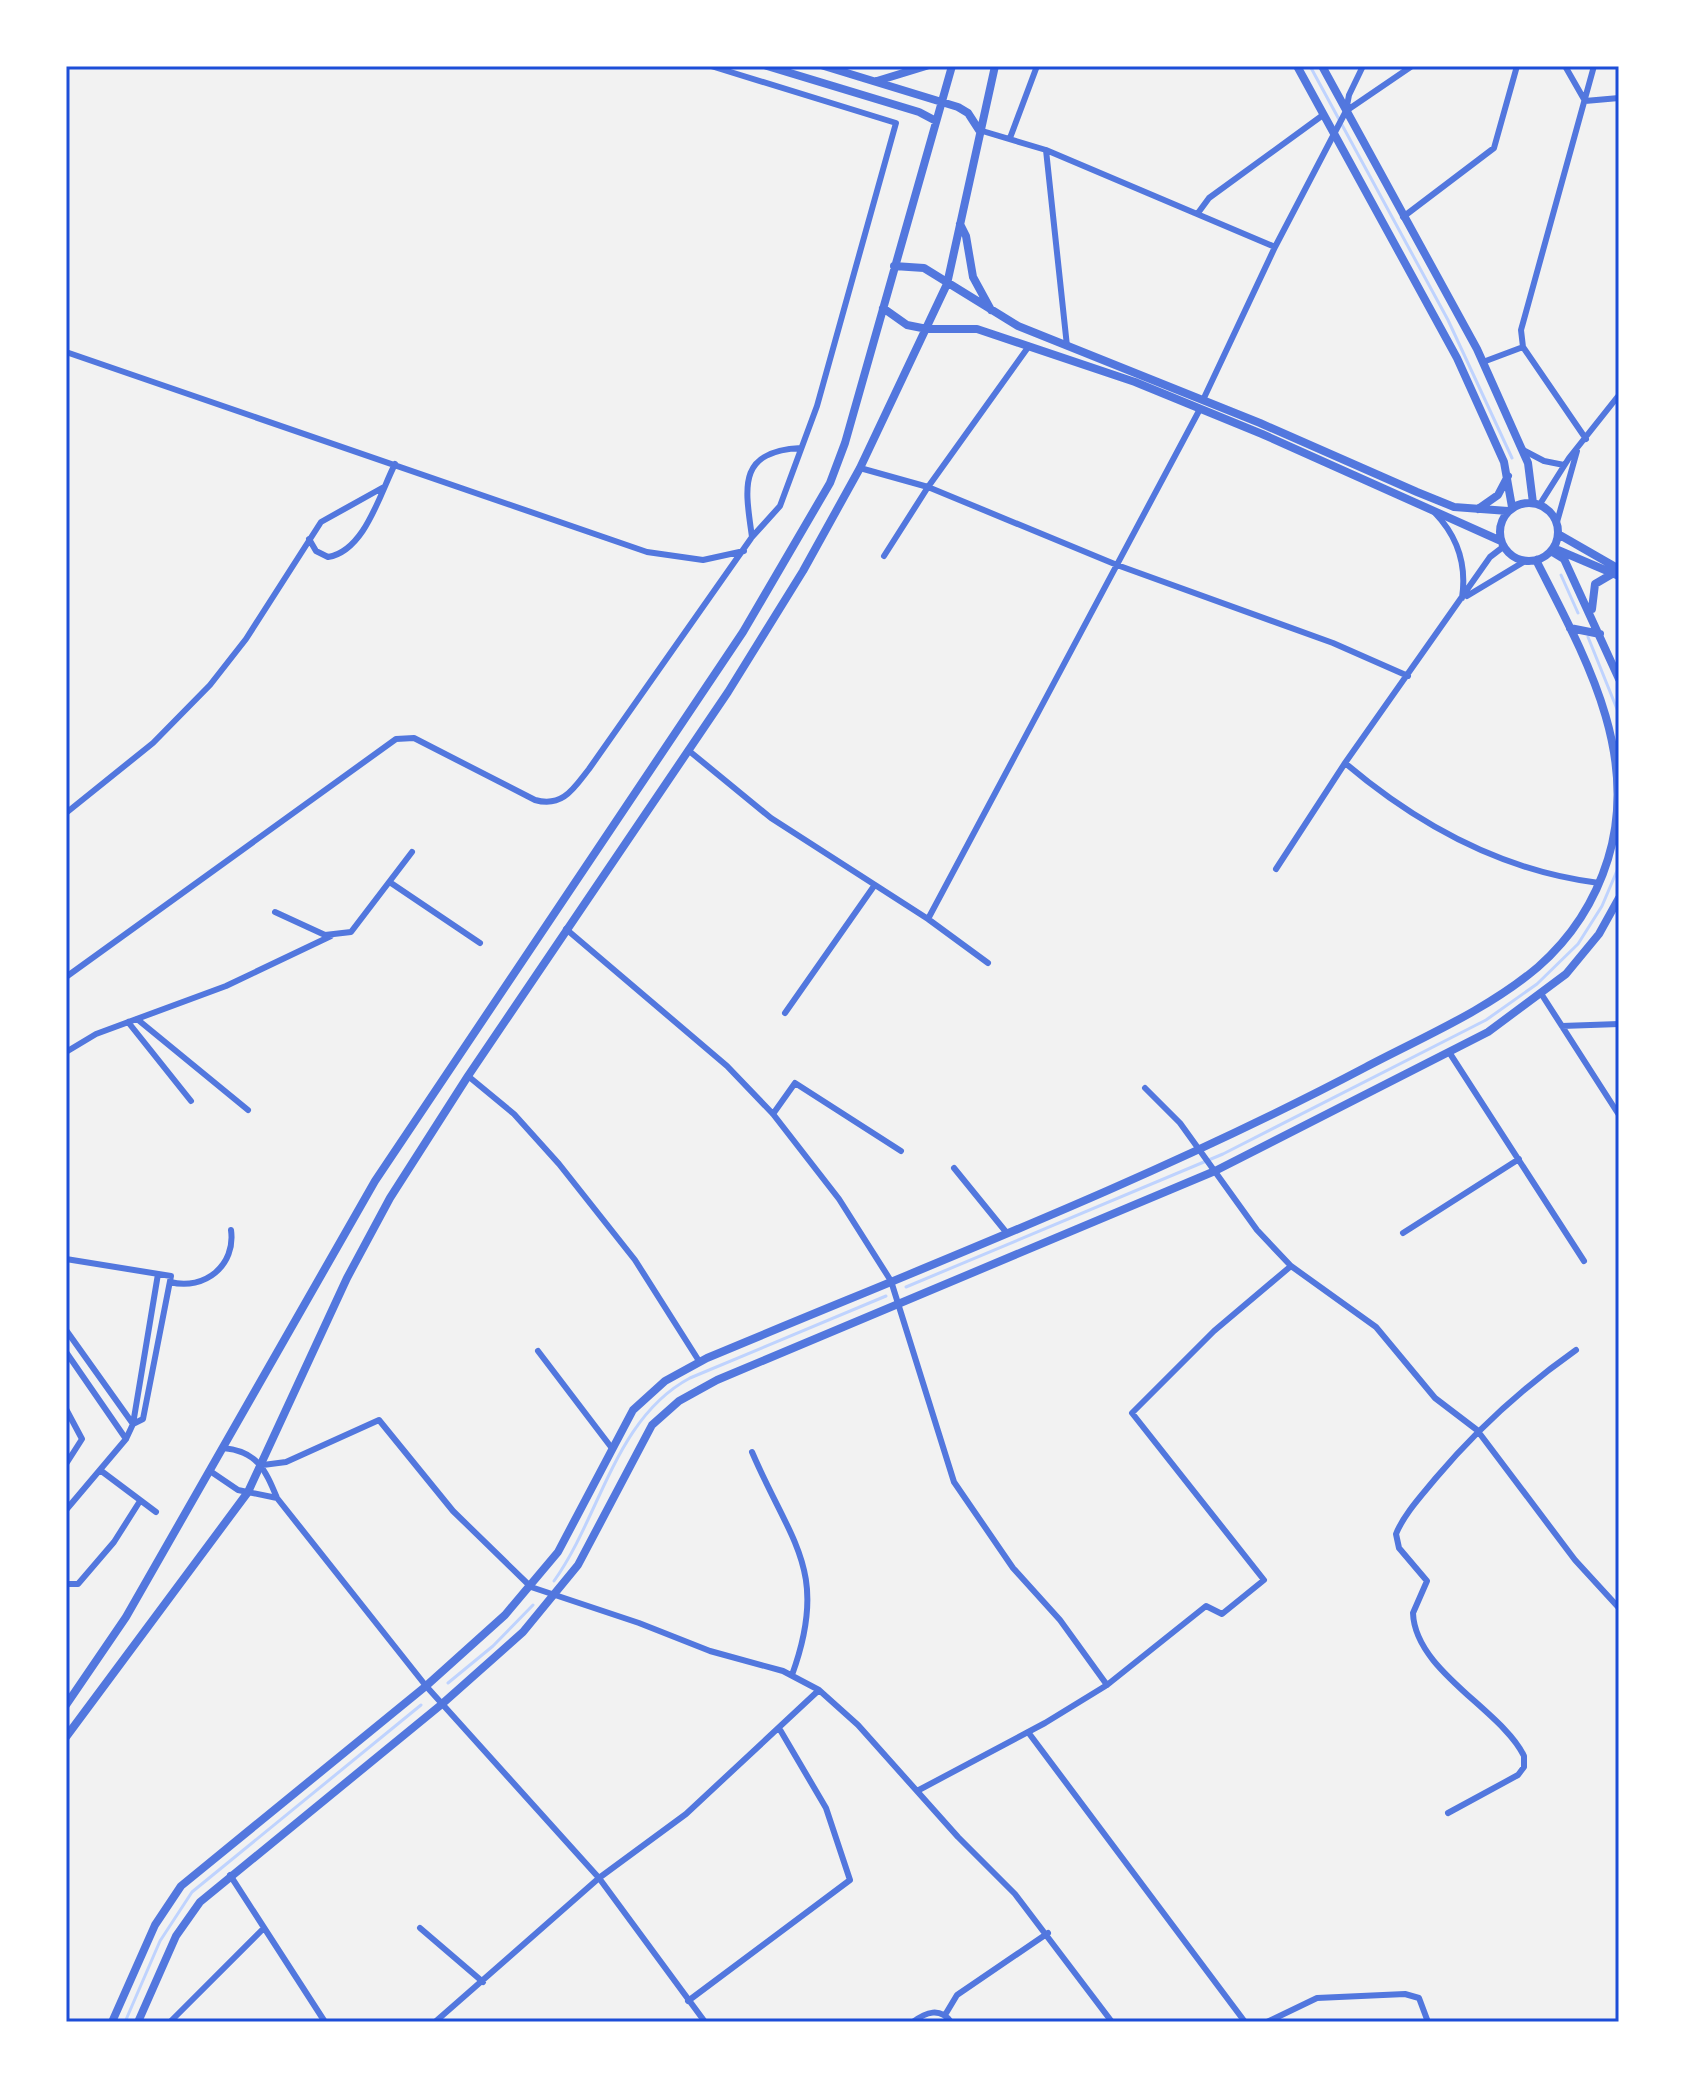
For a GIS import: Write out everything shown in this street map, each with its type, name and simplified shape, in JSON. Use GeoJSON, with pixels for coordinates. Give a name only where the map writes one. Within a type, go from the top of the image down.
{"type":"FeatureCollection","features":[{"type":"Feature","properties":{"kind":"street"},"geometry":{"type":"LineString","coordinates":[[66,977],[396,739],[414,738],[535,800],[552,803],[563,799],[589,769],[752,537],[780,506],[827,376],[896,123],[711,66]]}},
{"type":"Feature","properties":{"kind":"street"},"geometry":{"type":"LineString","coordinates":[[767,66],[919,112],[936,121]]}},
{"type":"Feature","properties":{"kind":"street"},"geometry":{"type":"LineString","coordinates":[[824,66],[963,110],[979,130],[1046,150],[1275,247]]}},
{"type":"Feature","properties":{"kind":"street"},"geometry":{"type":"LineString","coordinates":[[874,82],[926,66]]}},
{"type":"Feature","properties":{"kind":"street"},"geometry":{"type":"LineString","coordinates":[[66,1705],[126,1617],[383,1168],[767,593],[837,466],[952,66]]}},
{"type":"Feature","properties":{"kind":"street"},"geometry":{"type":"LineString","coordinates":[[66,1737],[248,1492],[360,1252],[468,1076],[763,638],[860,468],[947,284],[995,66]]}},
{"type":"Feature","properties":{"kind":"street"},"geometry":{"type":"LineString","coordinates":[[1010,138],[1037,66]]}},
{"type":"Feature","properties":{"kind":"street"},"geometry":{"type":"LineString","coordinates":[[1276,869],[1345,763],[1502,544],[1500,525],[1510,509],[1509,475],[1446,335],[1336,129],[1323,115],[1297,66]]}},
{"type":"Feature","properties":{"kind":"street"},"geometry":{"type":"LineString","coordinates":[[1322,66],[1483,362],[1528,463],[1536,503],[1557,522]]}},
{"type":"Feature","properties":{"kind":"street"},"geometry":{"type":"LineString","coordinates":[[928,919],[1202,404],[1275,247],[1345,112],[1349,95],[1363,66]]}},
{"type":"Feature","properties":{"kind":"street"},"geometry":{"type":"LineString","coordinates":[[1345,112],[1412,66]]}},
{"type":"Feature","properties":{"kind":"street"},"geometry":{"type":"LineString","coordinates":[[1403,217],[1494,148],[1517,66]]}},
{"type":"Feature","properties":{"kind":"street"},"geometry":{"type":"LineString","coordinates":[[1565,66],[1585,101]]}},
{"type":"Feature","properties":{"kind":"street"},"geometry":{"type":"LineString","coordinates":[[1586,439],[1523,347],[1523,313],[1594,66]]}},
{"type":"Feature","properties":{"kind":"street"},"geometry":{"type":"LineString","coordinates":[[1585,101],[1619,98]]}},
{"type":"Feature","properties":{"kind":"street"},"geometry":{"type":"LineString","coordinates":[[1198,213],[1209,198],[1323,115]]}},
{"type":"Feature","properties":{"kind":"street"},"geometry":{"type":"LineString","coordinates":[[1046,150],[1067,346]]}},
{"type":"Feature","properties":{"kind":"street"},"geometry":{"type":"LineString","coordinates":[[960,224],[966,236],[973,277],[992,311]]}},
{"type":"Feature","properties":{"kind":"street"},"geometry":{"type":"LineString","coordinates":[[894,266],[924,268],[992,311],[1067,346],[1396,488],[1454,507],[1510,509],[1536,503],[1619,395]]}},
{"type":"Feature","properties":{"kind":"street"},"geometry":{"type":"LineString","coordinates":[[883,308],[900,322],[927,329],[977,329],[1202,404]]}},
{"type":"Feature","properties":{"kind":"street"},"geometry":{"type":"LineString","coordinates":[[884,556],[928,487],[1029,346]]}},
{"type":"Feature","properties":{"kind":"street"},"geometry":{"type":"LineString","coordinates":[[1483,362],[1523,347]]}},
{"type":"Feature","properties":{"kind":"street"},"geometry":{"type":"LineString","coordinates":[[66,352],[647,552],[693,560],[744,551]]}},
{"type":"Feature","properties":{"kind":"street"},"geometry":{"type":"LineString","coordinates":[[752,537],[747,491],[754,464],[765,454],[801,448]]}},
{"type":"Feature","properties":{"kind":"street"},"geometry":{"type":"LineString","coordinates":[[1522,449],[1544,461],[1564,465]]}},
{"type":"Feature","properties":{"kind":"street"},"geometry":{"type":"LineString","coordinates":[[1461,601],[1525,561],[1536,560],[1552,549],[1577,451]]}},
{"type":"Feature","properties":{"kind":"street"},"geometry":{"type":"LineString","coordinates":[[309,539],[323,556],[344,551],[358,536],[395,464]]}},
{"type":"Feature","properties":{"kind":"street"},"geometry":{"type":"LineString","coordinates":[[860,468],[928,487],[1117,565],[1333,643],[1408,676]]}},
{"type":"Feature","properties":{"kind":"street"},"geometry":{"type":"LineString","coordinates":[[1476,510],[1498,495],[1509,475]]}},
{"type":"Feature","properties":{"kind":"street"},"geometry":{"type":"LineString","coordinates":[[66,813],[153,743],[204,693],[246,639],[309,539],[329,516],[382,488]]}},
{"type":"Feature","properties":{"kind":"street"},"geometry":{"type":"LineString","coordinates":[[1396,488],[1502,544],[1510,555],[1525,561]]}},
{"type":"Feature","properties":{"kind":"street"},"geometry":{"type":"LineString","coordinates":[[1430,508],[1450,531],[1458,547],[1463,579],[1461,601]]}},
{"type":"Feature","properties":{"kind":"street"},"geometry":{"type":"LineString","coordinates":[[1558,534],[1617,571]]}},
{"type":"Feature","properties":{"kind":"street"},"geometry":{"type":"LineString","coordinates":[[1552,549],[1617,571]]}},
{"type":"Feature","properties":{"kind":"street"},"geometry":{"type":"LineString","coordinates":[[1552,549],[1564,559],[1619,679]]}},
{"type":"Feature","properties":{"kind":"street"},"geometry":{"type":"LineString","coordinates":[[112,2022],[155,1925],[181,1886],[490,1630],[531,1587],[565,1539],[611,1447],[638,1404],[665,1381],[699,1361],[1200,1151],[1492,1000],[1537,968],[1560,945],[1579,920],[1599,883],[1613,838],[1618,769],[1602,704],[1570,628],[1536,560]]}},
{"type":"Feature","properties":{"kind":"street"},"geometry":{"type":"LineString","coordinates":[[1593,618],[1595,584],[1617,571]]}},
{"type":"Feature","properties":{"kind":"street"},"geometry":{"type":"LineString","coordinates":[[1570,628],[1600,634]]}},
{"type":"Feature","properties":{"kind":"street"},"geometry":{"type":"LineString","coordinates":[[688,750],[771,818],[928,919],[988,963]]}},
{"type":"Feature","properties":{"kind":"street"},"geometry":{"type":"LineString","coordinates":[[1345,763],[1402,807],[1473,847],[1538,872],[1599,883]]}},
{"type":"Feature","properties":{"kind":"street"},"geometry":{"type":"LineString","coordinates":[[66,1052],[96,1034],[226,986],[331,936],[356,929],[412,852]]}},
{"type":"Feature","properties":{"kind":"street"},"geometry":{"type":"LineString","coordinates":[[391,883],[480,943]]}},
{"type":"Feature","properties":{"kind":"street"},"geometry":{"type":"LineString","coordinates":[[785,1013],[874,886]]}},
{"type":"Feature","properties":{"kind":"street"},"geometry":{"type":"LineString","coordinates":[[138,2022],[183,1925],[200,1902],[442,1704],[506,1648],[555,1597],[586,1552],[645,1434],[669,1408],[717,1380],[1215,1171],[1488,1032],[1542,995],[1589,947],[1619,898]]}},
{"type":"Feature","properties":{"kind":"street"},"geometry":{"type":"LineString","coordinates":[[275,912],[331,936]]}},
{"type":"Feature","properties":{"kind":"street"},"geometry":{"type":"LineString","coordinates":[[566,929],[707,1048],[773,1114],[839,1199],[891,1281],[954,1482],[1013,1568],[1060,1620],[1107,1685]]}},
{"type":"Feature","properties":{"kind":"street"},"geometry":{"type":"LineString","coordinates":[[1542,995],[1619,1115]]}},
{"type":"Feature","properties":{"kind":"street"},"geometry":{"type":"LineString","coordinates":[[137,1019],[248,1110]]}},
{"type":"Feature","properties":{"kind":"street"},"geometry":{"type":"LineString","coordinates":[[128,1022],[191,1101]]}},
{"type":"Feature","properties":{"kind":"street"},"geometry":{"type":"LineString","coordinates":[[1562,1026],[1619,1024]]}},
{"type":"Feature","properties":{"kind":"street"},"geometry":{"type":"LineString","coordinates":[[1449,1052],[1584,1261]]}},
{"type":"Feature","properties":{"kind":"street"},"geometry":{"type":"LineString","coordinates":[[468,1076],[514,1114],[559,1164],[635,1260],[699,1361]]}},
{"type":"Feature","properties":{"kind":"street"},"geometry":{"type":"LineString","coordinates":[[773,1114],[795,1083],[901,1151]]}},
{"type":"Feature","properties":{"kind":"street"},"geometry":{"type":"LineString","coordinates":[[1145,1088],[1180,1123],[1257,1230],[1291,1266],[1376,1327],[1435,1398],[1477,1430],[1575,1560],[1619,1608]]}},
{"type":"Feature","properties":{"kind":"street"},"geometry":{"type":"LineString","coordinates":[[1403,1233],[1519,1159]]}},
{"type":"Feature","properties":{"kind":"street"},"geometry":{"type":"LineString","coordinates":[[954,1168],[1006,1232]]}},
{"type":"Feature","properties":{"kind":"street"},"geometry":{"type":"LineString","coordinates":[[170,1282],[190,1284],[218,1269],[232,1251],[231,1230]]}},
{"type":"Feature","properties":{"kind":"street"},"geometry":{"type":"LineString","coordinates":[[66,1259],[171,1276],[143,1419],[133,1424]]}},
{"type":"Feature","properties":{"kind":"street"},"geometry":{"type":"LineString","coordinates":[[917,1791],[1028,1732],[1107,1685],[1206,1606],[1222,1614],[1264,1580],[1132,1413],[1214,1331],[1291,1266]]}},
{"type":"Feature","properties":{"kind":"street"},"geometry":{"type":"LineString","coordinates":[[66,1510],[126,1439],[133,1424],[158,1274]]}},
{"type":"Feature","properties":{"kind":"street"},"geometry":{"type":"LineString","coordinates":[[66,1330],[133,1424]]}},
{"type":"Feature","properties":{"kind":"street"},"geometry":{"type":"LineString","coordinates":[[1448,1813],[1518,1775],[1524,1767],[1524,1756],[1440,1668],[1424,1644],[1413,1613],[1427,1586],[1426,1578],[1395,1539],[1397,1530],[1477,1430],[1524,1386],[1576,1350]]}},
{"type":"Feature","properties":{"kind":"street"},"geometry":{"type":"LineString","coordinates":[[538,1351],[611,1447]]}},
{"type":"Feature","properties":{"kind":"street"},"geometry":{"type":"LineString","coordinates":[[66,1352],[126,1439]]}},
{"type":"Feature","properties":{"kind":"street"},"geometry":{"type":"LineString","coordinates":[[66,1409],[82,1439],[66,1464]]}},
{"type":"Feature","properties":{"kind":"street"},"geometry":{"type":"LineString","coordinates":[[263,1465],[286,1462],[379,1420],[453,1511],[531,1587],[792,1675],[819,1690],[858,1725],[1048,1933],[1112,2022]]}},
{"type":"Feature","properties":{"kind":"street"},"geometry":{"type":"LineString","coordinates":[[223,1448],[243,1451],[263,1465],[277,1498],[426,1686],[599,1878],[703,2021]]}},
{"type":"Feature","properties":{"kind":"street"},"geometry":{"type":"LineString","coordinates":[[752,1452],[806,1566],[809,1606],[804,1642],[792,1675]]}},
{"type":"Feature","properties":{"kind":"street"},"geometry":{"type":"LineString","coordinates":[[100,1470],[156,1512]]}},
{"type":"Feature","properties":{"kind":"street"},"geometry":{"type":"LineString","coordinates":[[210,1471],[231,1487],[277,1498]]}},
{"type":"Feature","properties":{"kind":"street"},"geometry":{"type":"LineString","coordinates":[[66,1584],[76,1586],[87,1576],[140,1501]]}},
{"type":"Feature","properties":{"kind":"street"},"geometry":{"type":"LineString","coordinates":[[435,2022],[599,1878],[686,1814],[819,1690]]}},
{"type":"Feature","properties":{"kind":"street"},"geometry":{"type":"LineString","coordinates":[[688,2001],[850,1880],[826,1808],[779,1728]]}},
{"type":"Feature","properties":{"kind":"street"},"geometry":{"type":"LineString","coordinates":[[1028,1732],[1245,2022]]}},
{"type":"Feature","properties":{"kind":"street"},"geometry":{"type":"LineString","coordinates":[[230,1875],[325,2022]]}},
{"type":"Feature","properties":{"kind":"street"},"geometry":{"type":"LineString","coordinates":[[170,2022],[264,1928]]}},
{"type":"Feature","properties":{"kind":"street"},"geometry":{"type":"LineString","coordinates":[[420,1928],[483,1982]]}},
{"type":"Feature","properties":{"kind":"street"},"geometry":{"type":"LineString","coordinates":[[945,2015],[957,1995],[1048,1933]]}},
{"type":"Feature","properties":{"kind":"street"},"geometry":{"type":"LineString","coordinates":[[1267,2022],[1317,1998],[1405,1994],[1419,1998],[1428,2022]]}},
{"type":"Feature","properties":{"kind":"street"},"geometry":{"type":"LineString","coordinates":[[915,2020],[931,2013],[945,2015],[951,2022]]}},
{"type":"Feature","properties":{"kind":"waterway"},"geometry":{"type":"LineString","coordinates":[[1310,66],[1448,320],[1512,458]]}},
{"type":"Feature","properties":{"kind":"waterway"},"geometry":{"type":"LineString","coordinates":[[1561,575],[1578,613]]}},
{"type":"Feature","properties":{"kind":"waterway"},"geometry":{"type":"LineString","coordinates":[[1588,637],[1619,714]]}},
{"type":"Feature","properties":{"kind":"waterway"},"geometry":{"type":"LineString","coordinates":[[906,1287],[1223,1154],[1486,1020],[1537,984],[1578,944],[1602,906],[1619,866]]}},
{"type":"Feature","properties":{"kind":"waterway"},"geometry":{"type":"LineString","coordinates":[[554,1581],[585,1527],[626,1442],[644,1417],[665,1396],[690,1378],[886,1296]]}},
{"type":"Feature","properties":{"kind":"waterway"},"geometry":{"type":"LineString","coordinates":[[448,1683],[493,1646],[533,1605]]}},
{"type":"Feature","properties":{"kind":"waterway"},"geometry":{"type":"LineString","coordinates":[[125,2022],[160,1941],[192,1892],[421,1705]]}}]}
